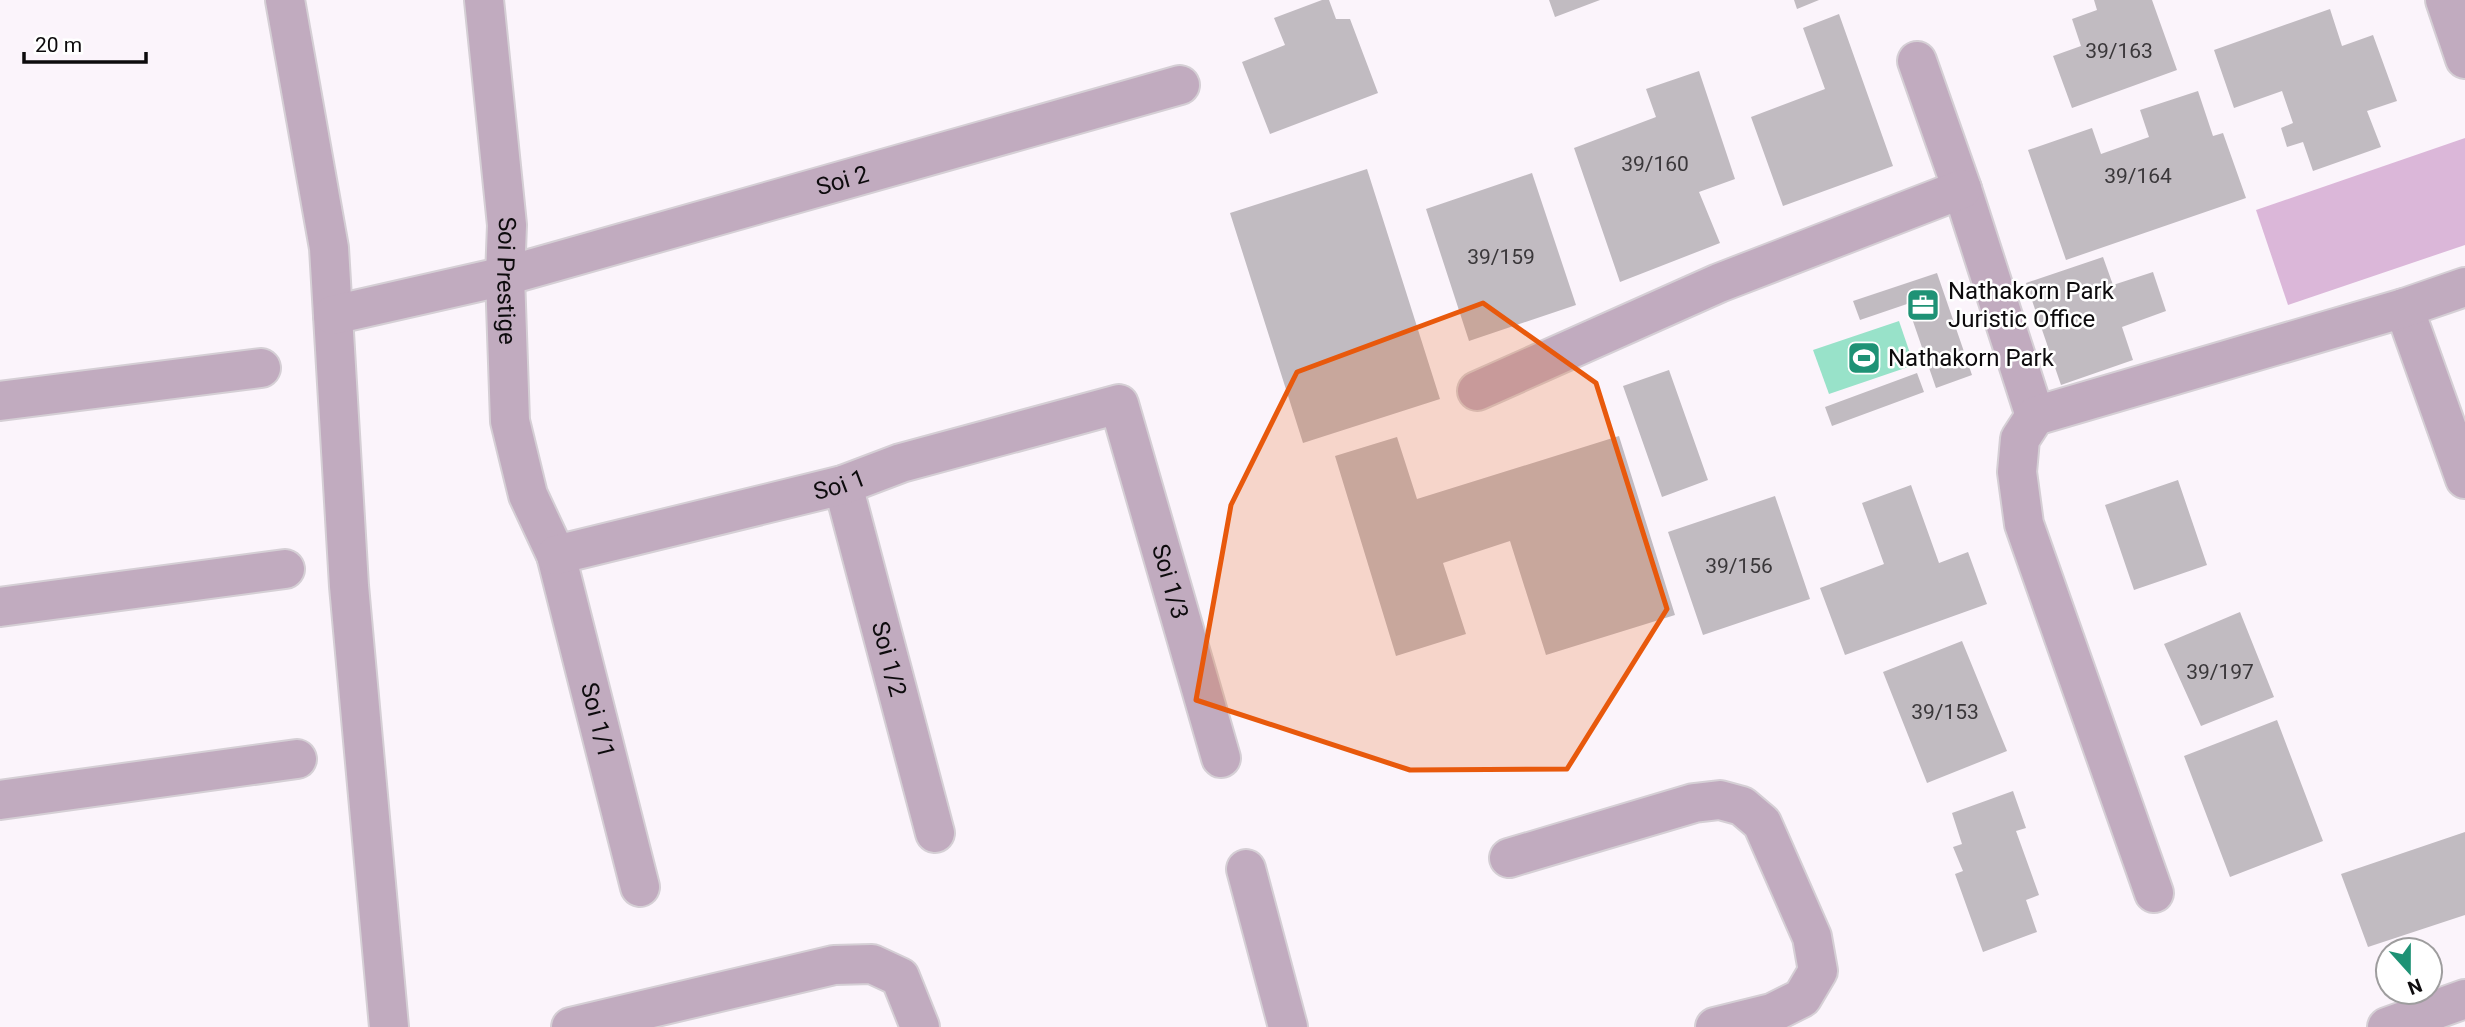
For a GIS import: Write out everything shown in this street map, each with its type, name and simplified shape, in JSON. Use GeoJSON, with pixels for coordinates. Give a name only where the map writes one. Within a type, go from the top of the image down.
{"type":"FeatureCollection","features":[{"type":"Feature","properties":{"kind":"street"},"geometry":{"type":"LineString","coordinates":[[285,0],[329,248],[349,586],[389,1027]]}},
{"type":"Feature","properties":{"kind":"street","name":"Soi Prestige"},"geometry":{"type":"LineString","coordinates":[[484,0],[508,225],[505,276],[510,421],[528,495],[556,555]]}},
{"type":"Feature","properties":{"kind":"street"},"geometry":{"type":"LineString","coordinates":[[2445,0],[2465,58]]}},
{"type":"Feature","properties":{"kind":"street"},"geometry":{"type":"LineString","coordinates":[[1917,61],[1962,189],[2035,415]]}},
{"type":"Feature","properties":{"kind":"street","name":"Soi 2"},"geometry":{"type":"LineString","coordinates":[[333,315],[505,276],[1180,85]]}},
{"type":"Feature","properties":{"kind":"street"},"geometry":{"type":"LineString","coordinates":[[1477,391],[1719,284],[1962,189]]}},
{"type":"Feature","properties":{"kind":"street"},"geometry":{"type":"LineString","coordinates":[[2154,893],[2024,524],[2017,472],[2020,439],[2035,415],[2404,308],[2465,287]]}},
{"type":"Feature","properties":{"kind":"street"},"geometry":{"type":"LineString","coordinates":[[2404,308],[2465,479]]}},
{"type":"Feature","properties":{"kind":"street"},"geometry":{"type":"LineString","coordinates":[[0,401],[261,368]]}},
{"type":"Feature","properties":{"kind":"street","name":"Soi 1"},"geometry":{"type":"LineString","coordinates":[[556,555],[843,485],[901,463],[1119,404]]}},
{"type":"Feature","properties":{"kind":"street","name":"Soi 1/3"},"geometry":{"type":"LineString","coordinates":[[1119,404],[1221,758]]}},
{"type":"Feature","properties":{"kind":"street","name":"Soi 1/2"},"geometry":{"type":"LineString","coordinates":[[843,485],[935,834]]}},
{"type":"Feature","properties":{"kind":"street","name":"Soi 1/1"},"geometry":{"type":"LineString","coordinates":[[556,555],[640,887]]}},
{"type":"Feature","properties":{"kind":"street"},"geometry":{"type":"LineString","coordinates":[[0,607],[285,569]]}},
{"type":"Feature","properties":{"kind":"street"},"geometry":{"type":"LineString","coordinates":[[0,800],[297,759]]}},
{"type":"Feature","properties":{"kind":"street"},"geometry":{"type":"LineString","coordinates":[[1509,858],[1694,803],[1720,800],[1742,806],[1762,823],[1812,937],[1818,971],[1802,998],[1772,1013],[1715,1027]]}},
{"type":"Feature","properties":{"kind":"street"},"geometry":{"type":"LineString","coordinates":[[1246,869],[1288,1027]]}},
{"type":"Feature","properties":{"kind":"street"},"geometry":{"type":"LineString","coordinates":[[571,1027],[834,965],[872,964],[900,977],[920,1027]]}},
{"type":"Feature","properties":{"kind":"street"},"geometry":{"type":"LineString","coordinates":[[2386,1027],[2465,999]]}},
{"type":"Feature","properties":{"kind":"highlighted area"},"geometry":{"type":"Polygon","coordinates":[[[1483,303],[1596,383],[1667,609],[1567,769],[1410,770],[1196,700],[1231,505],[1297,372],[1483,303]]]}},
{"type":"Feature","properties":{"kind":"shaded area"},"geometry":{"type":"Polygon","coordinates":[[[2465,138],[2465,245],[2288,305],[2256,210],[2465,138]]]}},
{"type":"Feature","properties":{"kind":"shaded area","name":"Nathakorn Park"},"geometry":{"type":"Polygon","coordinates":[[[1899,321],[1914,365],[1829,394],[1813,350],[1899,321]]]}},
{"type":"Feature","properties":{"kind":"building"},"geometry":{"type":"Polygon","coordinates":[[[1322,0],[1329,0],[1336,19],[1350,19],[1378,93],[1270,134],[1242,62],[1285,45],[1274,18],[1322,0]]]}},
{"type":"Feature","properties":{"kind":"building"},"geometry":{"type":"Polygon","coordinates":[[[1549,0],[1600,0],[1555,17],[1549,0]]]}},
{"type":"Feature","properties":{"kind":"building"},"geometry":{"type":"Polygon","coordinates":[[[1794,0],[1819,0],[1797,9],[1794,0]]]}},
{"type":"Feature","properties":{"kind":"building"},"geometry":{"type":"Polygon","coordinates":[[[2094,0],[2152,0],[2177,70],[2072,108],[2053,56],[2081,46],[2072,19],[2097,10],[2094,0]]]}},
{"type":"Feature","properties":{"kind":"building"},"geometry":{"type":"Polygon","coordinates":[[[2330,9],[2342,46],[2373,35],[2397,101],[2367,111],[2381,147],[2313,171],[2303,142],[2287,147],[2281,128],[2293,123],[2282,91],[2234,108],[2214,50],[2330,9]]]}},
{"type":"Feature","properties":{"kind":"building"},"geometry":{"type":"Polygon","coordinates":[[[1839,14],[1893,166],[1783,206],[1751,117],[1825,89],[1803,28],[1839,14]]]}},
{"type":"Feature","properties":{"kind":"building"},"geometry":{"type":"Polygon","coordinates":[[[1699,71],[1735,179],[1699,192],[1720,243],[1620,282],[1574,148],[1656,117],[1646,89],[1699,71]]]}},
{"type":"Feature","properties":{"kind":"building"},"geometry":{"type":"Polygon","coordinates":[[[2198,91],[2213,136],[2223,133],[2246,198],[2066,260],[2028,150],[2092,128],[2101,154],[2149,137],[2140,110],[2198,91]]]}},
{"type":"Feature","properties":{"kind":"building"},"geometry":{"type":"Polygon","coordinates":[[[1367,169],[1440,399],[1303,443],[1230,213],[1367,169]]]}},
{"type":"Feature","properties":{"kind":"building"},"geometry":{"type":"Polygon","coordinates":[[[1532,173],[1576,305],[1469,341],[1426,209],[1532,173]]]}},
{"type":"Feature","properties":{"kind":"building"},"geometry":{"type":"Polygon","coordinates":[[[2103,257],[2113,285],[2153,272],[2166,311],[2122,327],[2133,360],[2061,385],[2026,283],[2103,257]]]}},
{"type":"Feature","properties":{"kind":"building"},"geometry":{"type":"Polygon","coordinates":[[[1937,273],[1972,375],[1936,388],[1907,304],[1860,320],[1853,301],[1937,273]]]}},
{"type":"Feature","properties":{"kind":"building"},"geometry":{"type":"Polygon","coordinates":[[[1669,370],[1708,480],[1662,497],[1623,386],[1669,370]]]}},
{"type":"Feature","properties":{"kind":"building"},"geometry":{"type":"Polygon","coordinates":[[[1917,373],[1924,392],[1832,426],[1825,407],[1917,373]]]}},
{"type":"Feature","properties":{"kind":"building"},"geometry":{"type":"Polygon","coordinates":[[[1619,436],[1675,615],[1546,655],[1510,541],[1443,563],[1466,634],[1396,656],[1335,456],[1397,437],[1417,499],[1619,436]]]}},
{"type":"Feature","properties":{"kind":"building"},"geometry":{"type":"Polygon","coordinates":[[[2178,480],[2207,565],[2134,590],[2105,505],[2178,480]]]}},
{"type":"Feature","properties":{"kind":"building"},"geometry":{"type":"Polygon","coordinates":[[[1911,485],[1939,563],[1968,552],[1987,604],[1845,655],[1820,588],[1884,564],[1862,503],[1911,485]]]}},
{"type":"Feature","properties":{"kind":"building"},"geometry":{"type":"Polygon","coordinates":[[[1775,496],[1810,599],[1703,635],[1668,532],[1775,496]]]}},
{"type":"Feature","properties":{"kind":"building"},"geometry":{"type":"Polygon","coordinates":[[[2240,612],[2274,697],[2201,726],[2164,644],[2240,612]]]}},
{"type":"Feature","properties":{"kind":"building"},"geometry":{"type":"Polygon","coordinates":[[[1962,641],[2007,751],[1927,783],[1883,672],[1962,641]]]}},
{"type":"Feature","properties":{"kind":"building"},"geometry":{"type":"Polygon","coordinates":[[[2277,720],[2323,841],[2230,877],[2184,756],[2277,720]]]}},
{"type":"Feature","properties":{"kind":"building"},"geometry":{"type":"Polygon","coordinates":[[[2013,791],[2026,828],[2016,831],[2039,895],[2026,900],[2037,932],[1983,952],[1955,874],[1963,871],[1953,847],[1962,844],[1952,813],[2013,791]]]}},
{"type":"Feature","properties":{"kind":"building"},"geometry":{"type":"Polygon","coordinates":[[[2465,832],[2465,915],[2401,936],[2374,936],[2374,945],[2368,947],[2341,874],[2465,832]]]}},
{"type":"Feature","properties":{"kind":"place","name":"Nathakorn Park Juristic Office"},"geometry":{"type":"Point","coordinates":[1923,305]}},
{"type":"Feature","properties":{"kind":"place","name":"Nathakorn Park"},"geometry":{"type":"Point","coordinates":[1864,358]}}]}
